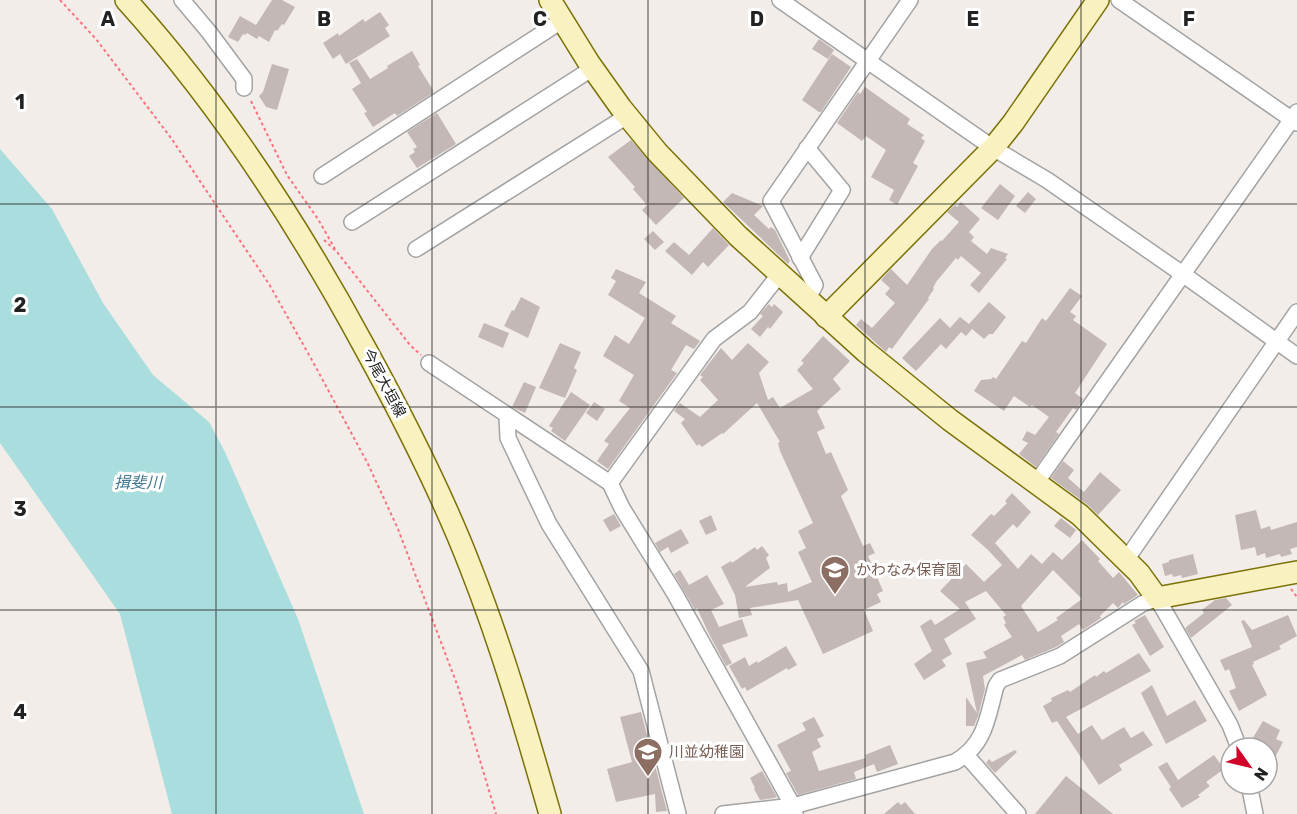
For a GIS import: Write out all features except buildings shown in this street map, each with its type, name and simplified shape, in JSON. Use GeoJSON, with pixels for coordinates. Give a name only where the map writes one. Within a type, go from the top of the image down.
{"type":"FeatureCollection","features":[{"type":"Feature","properties":{"kind":"street","name":"今尾大垣線"},"geometry":{"type":"LineString","coordinates":[[126,0],[195,83],[256,166],[344,309],[410,431],[466,556],[486,609],[519,703],[550,814]]}},
{"type":"Feature","properties":{"kind":"street"},"geometry":{"type":"LineString","coordinates":[[182,0],[209,32],[243,79],[244,88]]}},
{"type":"Feature","properties":{"kind":"street"},"geometry":{"type":"LineString","coordinates":[[550,0],[627,116],[657,152],[738,236],[826,317],[950,420],[1080,515],[1139,573],[1157,598],[1225,716],[1234,736]]}},
{"type":"Feature","properties":{"kind":"street"},"geometry":{"type":"LineString","coordinates":[[780,0],[993,148],[1047,180],[1184,274],[1297,356]]}},
{"type":"Feature","properties":{"kind":"street"},"geometry":{"type":"LineString","coordinates":[[807,300],[815,285],[771,201],[910,0]]}},
{"type":"Feature","properties":{"kind":"street"},"geometry":{"type":"LineString","coordinates":[[826,317],[993,148],[1013,123],[1098,0]]}},
{"type":"Feature","properties":{"kind":"street"},"geometry":{"type":"LineString","coordinates":[[1036,483],[1295,118],[1119,0]]}},
{"type":"Feature","properties":{"kind":"street"},"geometry":{"type":"LineString","coordinates":[[322,176],[563,20]]}},
{"type":"Feature","properties":{"kind":"street"},"geometry":{"type":"LineString","coordinates":[[352,222],[593,68]]}},
{"type":"Feature","properties":{"kind":"street"},"geometry":{"type":"LineString","coordinates":[[416,249],[627,116]]}},
{"type":"Feature","properties":{"kind":"street"},"geometry":{"type":"LineString","coordinates":[[801,258],[842,190],[807,148]]}},
{"type":"Feature","properties":{"kind":"street"},"geometry":{"type":"LineString","coordinates":[[610,483],[714,339],[750,312],[779,275]]}},
{"type":"Feature","properties":{"kind":"street"},"geometry":{"type":"LineString","coordinates":[[1126,561],[1297,312]]}},
{"type":"Feature","properties":{"kind":"street"},"geometry":{"type":"LineString","coordinates":[[429,363],[610,483],[622,508],[675,594],[794,810]]}},
{"type":"Feature","properties":{"kind":"street"},"geometry":{"type":"LineString","coordinates":[[507,416],[508,438],[549,524],[641,671],[678,814]]}},
{"type":"Feature","properties":{"kind":"street"},"geometry":{"type":"LineString","coordinates":[[723,814],[794,810],[955,762],[976,746],[1000,680],[1060,656],[1142,604],[1157,598],[1297,572]]}},
{"type":"Feature","properties":{"kind":"street"},"geometry":{"type":"LineString","coordinates":[[966,755],[1018,814]]}},
{"type":"Feature","properties":{"kind":"street"},"geometry":{"type":"LineString","coordinates":[[1251,796],[1255,814]]}},
{"type":"Feature","properties":{"kind":"path"},"geometry":{"type":"LineString","coordinates":[[60,0],[96,39],[171,138],[269,284],[319,372],[368,464],[398,529],[458,687],[496,814]]}},
{"type":"Feature","properties":{"kind":"path"},"geometry":{"type":"LineString","coordinates":[[244,88],[287,175],[318,219],[337,252],[410,345],[429,363]]}},
{"type":"Feature","properties":{"kind":"path"},"geometry":{"type":"LineString","coordinates":[[322,238],[337,252]]}},
{"type":"Feature","properties":{"kind":"water","name":"揖斐川"},"geometry":{"type":"Polygon","coordinates":[[[0,149],[52,209],[103,303],[153,375],[209,422],[225,452],[298,619],[364,814],[172,814],[120,614],[0,443],[0,149]]]}},
{"type":"Feature","properties":{"kind":"place","name":"かわなみ保育園"},"geometry":{"type":"Point","coordinates":[835,596]}},
{"type":"Feature","properties":{"kind":"place","name":"川並幼稚園"},"geometry":{"type":"Point","coordinates":[648,778]}}]}
